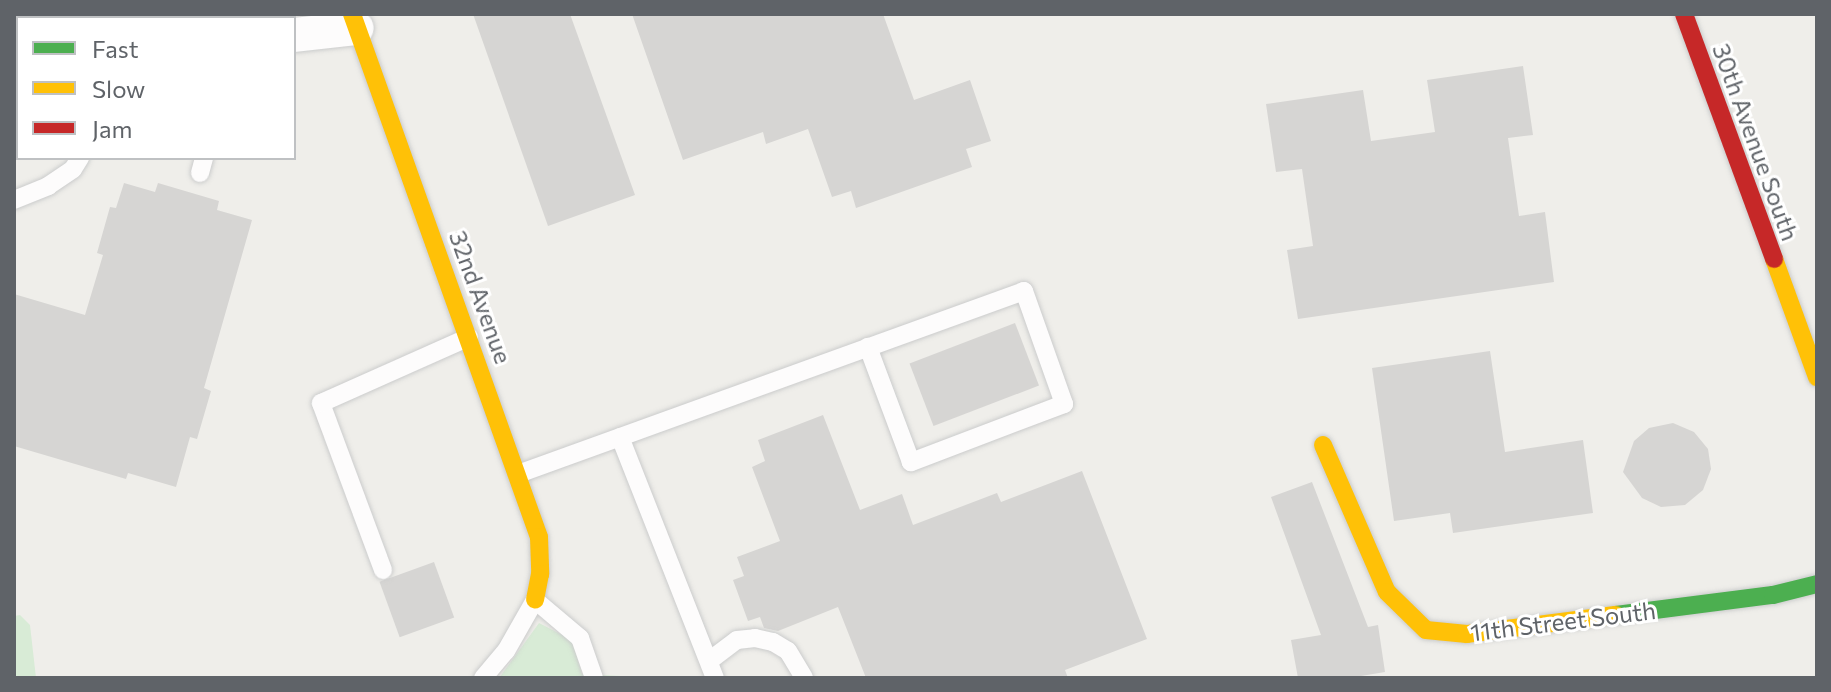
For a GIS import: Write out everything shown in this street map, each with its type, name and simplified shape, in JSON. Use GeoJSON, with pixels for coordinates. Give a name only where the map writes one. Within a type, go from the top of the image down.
{"type":"FeatureCollection","features":[{"type":"Feature","properties":{"kind":"street","name":"30th Avenue South"},"geometry":{"type":"LineString","coordinates":[[1684,14],[1817,377]]}},
{"type":"Feature","properties":{"kind":"street"},"geometry":{"type":"LineString","coordinates":[[296,35],[355,21]]}},
{"type":"Feature","properties":{"kind":"street","name":"32nd Avenue"},"geometry":{"type":"LineString","coordinates":[[355,21],[539,537],[540,574],[535,600]]}},
{"type":"Feature","properties":{"kind":"street","name":"11th Street South"},"geometry":{"type":"LineString","coordinates":[[1323,445],[1387,592],[1426,630],[1467,634],[1773,595],[1817,584]]}},
{"type":"Feature","properties":{"kind":"lane"},"geometry":{"type":"LineString","coordinates":[[14,200],[48,186],[73,169],[79,160]]}},
{"type":"Feature","properties":{"kind":"lane"},"geometry":{"type":"LineString","coordinates":[[518,474],[868,347],[1024,291],[1064,404],[911,462],[868,347]]}},
{"type":"Feature","properties":{"kind":"lane"},"geometry":{"type":"LineString","coordinates":[[383,570],[321,403],[469,337]]}},
{"type":"Feature","properties":{"kind":"lane"},"geometry":{"type":"LineString","coordinates":[[620,437],[712,670],[737,640],[755,638],[773,642],[788,651],[804,678]]}},
{"type":"Feature","properties":{"kind":"lane"},"geometry":{"type":"LineString","coordinates":[[483,678],[506,651],[535,600],[580,638],[594,678]]}},
{"type":"Feature","properties":{"kind":"green space"},"geometry":{"type":"Polygon","coordinates":[[[20,615],[30,625],[36,678],[14,678],[14,616],[20,615]]]}},
{"type":"Feature","properties":{"kind":"green space"},"geometry":{"type":"Polygon","coordinates":[[[539,623],[572,640],[582,674],[660,678],[499,678],[539,623]]]}},
{"type":"Feature","properties":{"kind":"building"},"geometry":{"type":"Polygon","coordinates":[[[473,14],[570,14],[635,195],[548,226],[473,14]]]}},
{"type":"Feature","properties":{"kind":"building"},"geometry":{"type":"Polygon","coordinates":[[[632,14],[883,14],[914,100],[970,80],[991,141],[966,149],[972,167],[856,208],[851,191],[832,197],[808,129],[766,144],[763,132],[683,160],[632,14]]]}},
{"type":"Feature","properties":{"kind":"building"},"geometry":{"type":"Polygon","coordinates":[[[1523,66],[1533,135],[1508,138],[1519,216],[1545,212],[1554,282],[1298,319],[1287,250],[1313,246],[1302,169],[1276,172],[1266,104],[1363,90],[1371,141],[1435,132],[1427,80],[1523,66]]]}},
{"type":"Feature","properties":{"kind":"building"},"geometry":{"type":"Polygon","coordinates":[[[124,183],[155,192],[158,183],[219,201],[217,210],[252,220],[204,388],[211,391],[197,439],[190,437],[176,487],[128,473],[126,479],[14,446],[14,294],[85,315],[103,255],[97,253],[110,207],[116,208],[124,183]]]}},
{"type":"Feature","properties":{"kind":"building"},"geometry":{"type":"Polygon","coordinates":[[[1015,323],[1039,386],[934,426],[910,363],[1015,323]]]}},
{"type":"Feature","properties":{"kind":"building"},"geometry":{"type":"Polygon","coordinates":[[[1490,351],[1505,452],[1583,440],[1593,513],[1453,533],[1450,513],[1394,521],[1372,368],[1490,351]]]}},
{"type":"Feature","properties":{"kind":"building"},"geometry":{"type":"Polygon","coordinates":[[[823,415],[860,510],[902,494],[913,525],[997,493],[1001,502],[1082,471],[1147,639],[1065,670],[1068,678],[866,678],[838,607],[778,631],[764,628],[760,617],[748,621],[733,580],[744,576],[737,557],[780,541],[752,467],[765,461],[758,440],[823,415]]]}},
{"type":"Feature","properties":{"kind":"building"},"geometry":{"type":"Polygon","coordinates":[[[1673,423],[1694,432],[1708,449],[1711,469],[1703,490],[1685,505],[1661,507],[1642,498],[1623,472],[1634,441],[1649,428],[1673,423]]]}},
{"type":"Feature","properties":{"kind":"building"},"geometry":{"type":"Polygon","coordinates":[[[1312,482],[1368,627],[1378,625],[1385,672],[1349,678],[1298,678],[1291,640],[1321,635],[1271,497],[1312,482]]]}},
{"type":"Feature","properties":{"kind":"building"},"geometry":{"type":"Polygon","coordinates":[[[434,562],[454,617],[400,637],[379,582],[434,562]]]}},
{"type":"Feature","properties":{"kind":"traffic: fast"},"geometry":{"type":"LineString","coordinates":[[1616,615],[1773,595],[1817,584]]}},
{"type":"Feature","properties":{"kind":"traffic: slow"},"geometry":{"type":"LineString","coordinates":[[352,14],[539,537],[540,574],[535,600]]}},
{"type":"Feature","properties":{"kind":"traffic: slow"},"geometry":{"type":"LineString","coordinates":[[1774,259],[1817,377]]}},
{"type":"Feature","properties":{"kind":"traffic: slow"},"geometry":{"type":"LineString","coordinates":[[1323,445],[1387,592],[1426,630],[1467,634],[1616,615]]}},
{"type":"Feature","properties":{"kind":"traffic: jam"},"geometry":{"type":"LineString","coordinates":[[1684,14],[1774,259]]}}]}
